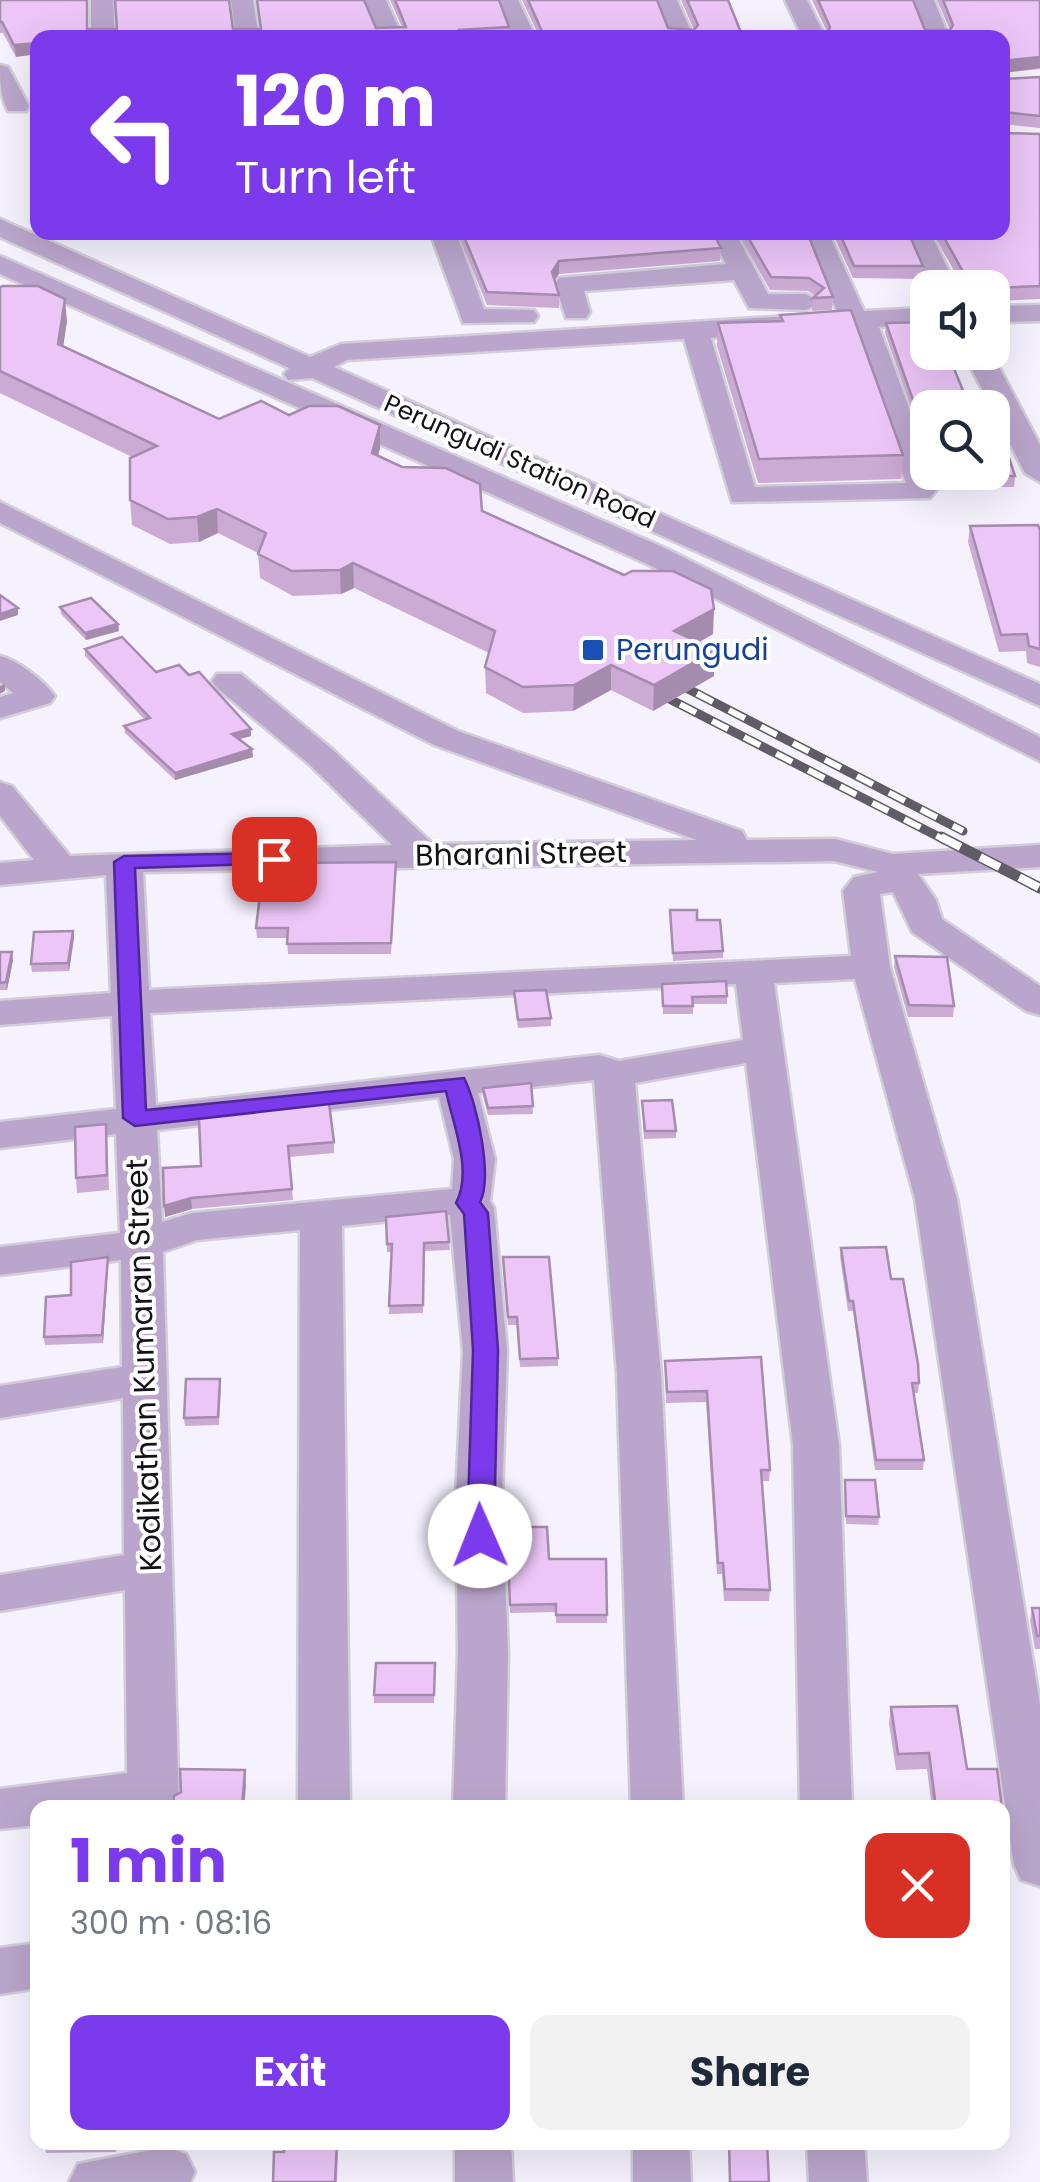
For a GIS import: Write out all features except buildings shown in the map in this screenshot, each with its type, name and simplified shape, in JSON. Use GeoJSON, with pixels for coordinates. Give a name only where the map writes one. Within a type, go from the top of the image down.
{"type":"FeatureCollection","features":[{"type":"Feature","properties":{"kind":"street"},"geometry":{"type":"LineString","coordinates":[[102,0],[103,30]]}},
{"type":"Feature","properties":{"kind":"street"},"geometry":{"type":"LineString","coordinates":[[242,0],[247,30]]}},
{"type":"Feature","properties":{"kind":"street"},"geometry":{"type":"LineString","coordinates":[[375,0],[388,30]]}},
{"type":"Feature","properties":{"kind":"street"},"geometry":{"type":"LineString","coordinates":[[507,0],[521,30]]}},
{"type":"Feature","properties":{"kind":"street"},"geometry":{"type":"LineString","coordinates":[[666,0],[679,30]]}},
{"type":"Feature","properties":{"kind":"street"},"geometry":{"type":"LineString","coordinates":[[796,0],[811,30]]}},
{"type":"Feature","properties":{"kind":"street"},"geometry":{"type":"LineString","coordinates":[[922,0],[935,30]]}},
{"type":"Feature","properties":{"kind":"street"},"geometry":{"type":"LineString","coordinates":[[0,72],[18,107]]}},
{"type":"Feature","properties":{"kind":"street"},"geometry":{"type":"LineString","coordinates":[[0,218],[30,216]]}},
{"type":"Feature","properties":{"kind":"street","name":"Perungudi Station Road"},"geometry":{"type":"LineString","coordinates":[[0,227],[302,372],[1040,696]]}},
{"type":"Feature","properties":{"kind":"street"},"geometry":{"type":"LineString","coordinates":[[446,240],[473,317],[697,336],[910,317]]}},
{"type":"Feature","properties":{"kind":"street"},"geometry":{"type":"LineString","coordinates":[[726,240],[762,304],[859,319]]}},
{"type":"Feature","properties":{"kind":"street"},"geometry":{"type":"LineString","coordinates":[[697,336],[746,498],[919,492],[923,488],[859,319],[819,240]]}},
{"type":"Feature","properties":{"kind":"street"},"geometry":{"type":"LineString","coordinates":[[921,240],[935,270]]}},
{"type":"Feature","properties":{"kind":"street","name":"Perungudi Station Road"},"geometry":{"type":"LineString","coordinates":[[0,252],[302,372],[376,425],[1040,719]]}},
{"type":"Feature","properties":{"kind":"street"},"geometry":{"type":"LineString","coordinates":[[0,264],[376,425],[952,702],[1040,750]]}},
{"type":"Feature","properties":{"kind":"street"},"geometry":{"type":"LineString","coordinates":[[580,324],[569,284],[740,271]]}},
{"type":"Feature","properties":{"kind":"street"},"geometry":{"type":"LineString","coordinates":[[1010,314],[1040,313]]}},
{"type":"Feature","properties":{"kind":"street"},"geometry":{"type":"LineString","coordinates":[[302,372],[340,352],[580,324]]}},
{"type":"Feature","properties":{"kind":"street"},"geometry":{"type":"LineString","coordinates":[[986,370],[1040,473]]}},
{"type":"Feature","properties":{"kind":"street"},"geometry":{"type":"LineString","coordinates":[[0,511],[446,738],[762,849]]}},
{"type":"Feature","properties":{"kind":"street"},"geometry":{"type":"LineString","coordinates":[[0,666],[38,696],[0,708]]}},
{"type":"Feature","properties":{"kind":"street"},"geometry":{"type":"LineString","coordinates":[[229,681],[321,757],[424,856]]}},
{"type":"Feature","properties":{"kind":"street"},"geometry":{"type":"LineString","coordinates":[[0,794],[60,868]]}},
{"type":"Feature","properties":{"kind":"street","name":"Bharani Street"},"geometry":{"type":"LineString","coordinates":[[0,874],[124,862],[762,849],[835,850],[905,881],[1040,856]]}},
{"type":"Feature","properties":{"kind":"street","name":"Kodikathan Kumaran Street"},"geometry":{"type":"LineString","coordinates":[[124,862],[142,1244],[153,1799]]}},
{"type":"Feature","properties":{"kind":"street"},"geometry":{"type":"LineString","coordinates":[[905,881],[925,924],[1040,1003]]}},
{"type":"Feature","properties":{"kind":"street"},"geometry":{"type":"LineString","coordinates":[[1040,972],[905,881],[867,885],[861,892],[871,967],[936,1198],[1040,1865]]}},
{"type":"Feature","properties":{"kind":"street"},"geometry":{"type":"LineString","coordinates":[[0,1013],[871,967]]}},
{"type":"Feature","properties":{"kind":"street"},"geometry":{"type":"LineString","coordinates":[[754,973],[816,1445],[826,1800]]}},
{"type":"Feature","properties":{"kind":"street"},"geometry":{"type":"LineString","coordinates":[[0,1135],[599,1067],[614,1074],[765,1048]]}},
{"type":"Feature","properties":{"kind":"street"},"geometry":{"type":"LineString","coordinates":[[614,1074],[639,1374],[657,1800]]}},
{"type":"Feature","properties":{"kind":"street"},"geometry":{"type":"LineString","coordinates":[[456,1083],[475,1170],[475,1189],[468,1203]]}},
{"type":"Feature","properties":{"kind":"street"},"geometry":{"type":"LineString","coordinates":[[0,1262],[142,1244],[192,1226],[468,1203]]}},
{"type":"Feature","properties":{"kind":"street"},"geometry":{"type":"LineString","coordinates":[[468,1203],[476,1213],[486,1350],[479,1496],[483,1653],[479,1800]]}},
{"type":"Feature","properties":{"kind":"street"},"geometry":{"type":"LineString","coordinates":[[321,1217],[324,1800]]}},
{"type":"Feature","properties":{"kind":"street"},"geometry":{"type":"LineString","coordinates":[[0,1402],[143,1379]]}},
{"type":"Feature","properties":{"kind":"street"},"geometry":{"type":"LineString","coordinates":[[0,1593],[150,1568]]}},
{"type":"Feature","properties":{"kind":"street"},"geometry":{"type":"LineString","coordinates":[[0,1809],[30,1807]]}},
{"type":"Feature","properties":{"kind":"street"},"geometry":{"type":"LineString","coordinates":[[0,1971],[30,1965]]}},
{"type":"Feature","properties":{"kind":"street"},"geometry":{"type":"LineString","coordinates":[[483,2150],[484,2182]]}},
{"type":"Feature","properties":{"kind":"street"},"geometry":{"type":"LineString","coordinates":[[661,2150],[662,2182]]}},
{"type":"Feature","properties":{"kind":"street"},"geometry":{"type":"LineString","coordinates":[[836,2150],[838,2182]]}},
{"type":"Feature","properties":{"kind":"street"},"geometry":{"type":"LineString","coordinates":[[98,2182],[166,2165]]}},
{"type":"Feature","properties":{"kind":"railway"},"geometry":{"type":"LineString","coordinates":[[665,677],[963,831]]}},
{"type":"Feature","properties":{"kind":"railway"},"geometry":{"type":"LineString","coordinates":[[648,688],[945,840]]}},
{"type":"Feature","properties":{"kind":"railway"},"geometry":{"type":"LineString","coordinates":[[941,837],[1040,888]]}},
{"type":"Feature","properties":{"kind":"place","name":"Perungudi"},"geometry":{"type":"Point","coordinates":[593,650]}},
{"type":"Feature","properties":{"kind":"route"},"geometry":{"type":"LineString","coordinates":[[274,859],[124,862],[135,1118],[456,1083],[475,1170],[475,1189],[468,1203],[476,1213],[486,1350],[480,1536]]}}]}
